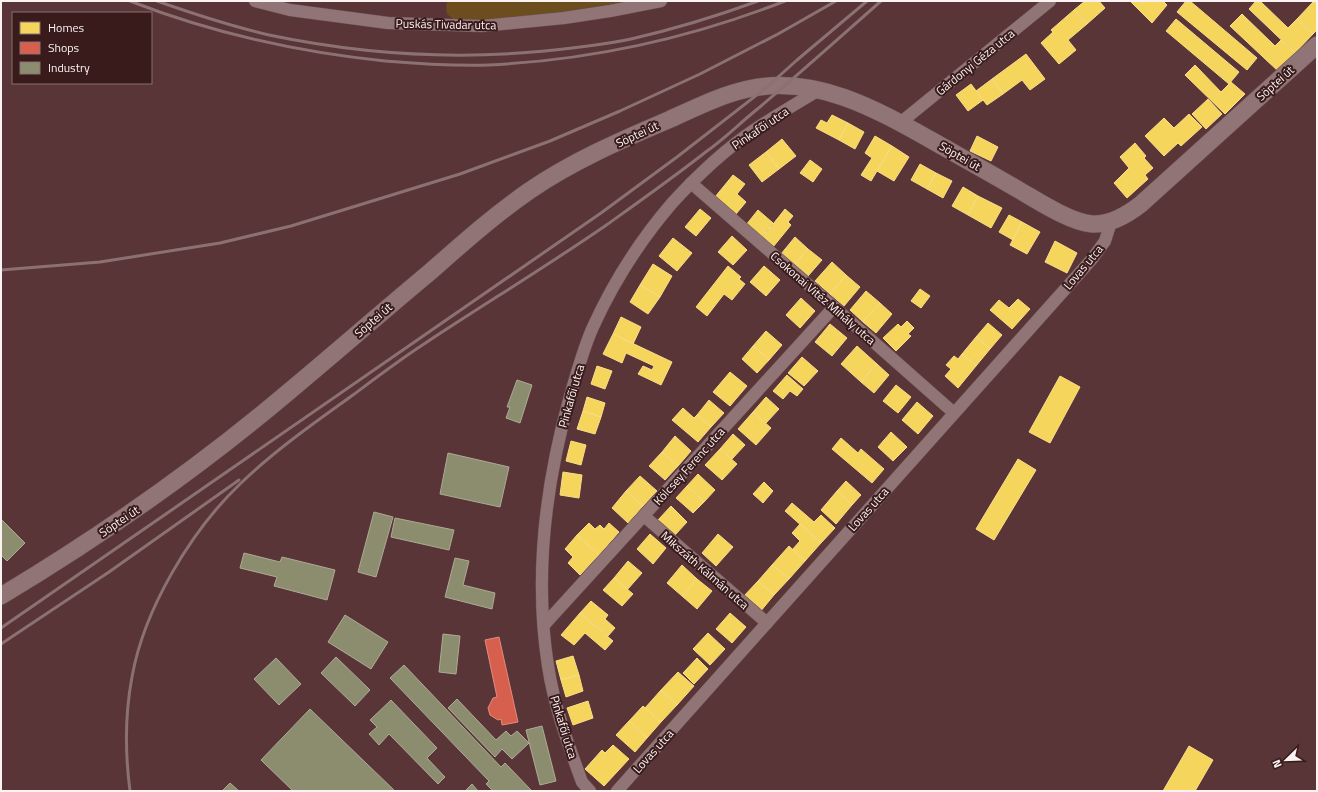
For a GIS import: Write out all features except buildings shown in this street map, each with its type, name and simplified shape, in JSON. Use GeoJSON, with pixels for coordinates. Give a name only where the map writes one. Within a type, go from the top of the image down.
{"type":"FeatureCollection","features":[{"type":"Feature","properties":{"kind":"street","name":"Puskás Tivadar utca"},"geometry":{"type":"LineString","coordinates":[[256,1],[290,10],[388,23],[482,26],[564,18],[661,1]]}},
{"type":"Feature","properties":{"kind":"street","name":"Gárdonyi Géza utca"},"geometry":{"type":"LineString","coordinates":[[900,123],[1050,1]]}},
{"type":"Feature","properties":{"kind":"street","name":"Söptei út"},"geometry":{"type":"LineString","coordinates":[[1,596],[84,545],[178,480],[285,395],[483,224],[530,191],[559,172],[591,155],[653,126],[728,94],[751,88],[785,86],[819,90],[848,98],[900,123],[1056,211],[1076,220],[1092,224],[1110,222],[1128,214],[1141,204],[1317,45]]}},
{"type":"Feature","properties":{"kind":"street","name":"Pinkafői utca"},"geometry":{"type":"LineString","coordinates":[[590,791],[582,782],[555,701],[548,666],[544,625],[542,553],[562,424],[583,354],[593,327],[610,294],[629,263],[668,209],[691,183],[717,159],[753,130],[819,90]]}},
{"type":"Feature","properties":{"kind":"street","name":"Csokonai Vitéz Mihály utca"},"geometry":{"type":"LineString","coordinates":[[691,183],[954,413]]}},
{"type":"Feature","properties":{"kind":"street","name":"Lovas utca"},"geometry":{"type":"LineString","coordinates":[[617,791],[1092,259],[1105,241],[1110,222]]}},
{"type":"Feature","properties":{"kind":"street","name":"Kölcsey Ferenc utca"},"geometry":{"type":"LineString","coordinates":[[544,625],[834,307]]}},
{"type":"Feature","properties":{"kind":"street","name":"Mikszáth Kálmán utca"},"geometry":{"type":"LineString","coordinates":[[644,516],[767,623]]}},
{"type":"Feature","properties":{"kind":"shaded area"},"geometry":{"type":"Polygon","coordinates":[[[448,1],[627,1],[579,10],[493,20],[469,21],[453,19],[447,14],[446,6],[448,1]]]}},
{"type":"Feature","properties":{"kind":"railway"},"geometry":{"type":"LineString","coordinates":[[130,1],[192,23],[224,32],[256,40],[320,52],[385,61],[476,65],[565,58],[640,45],[713,26],[785,1]]}},
{"type":"Feature","properties":{"kind":"railway"},"geometry":{"type":"LineString","coordinates":[[157,1],[241,28],[303,42],[372,51],[441,55],[510,54],[588,46],[620,41],[679,27],[758,1]]}},
{"type":"Feature","properties":{"kind":"railway"},"geometry":{"type":"LineString","coordinates":[[1,270],[100,262],[220,243],[291,226],[460,174],[550,141],[620,111],[700,74],[778,34],[836,1]]}},
{"type":"Feature","properties":{"kind":"railway"},"geometry":{"type":"LineString","coordinates":[[1,628],[601,213],[677,157],[767,87],[867,1]]}},
{"type":"Feature","properties":{"kind":"railway"},"geometry":{"type":"LineString","coordinates":[[130,791],[127,762],[128,705],[138,651],[147,625],[159,598],[187,548],[204,524],[240,484],[280,449],[418,348],[583,241],[695,161],[719,142],[881,1]]}},
{"type":"Feature","properties":{"kind":"railway"},"geometry":{"type":"LineString","coordinates":[[1,644],[109,572],[239,480]]}}]}
